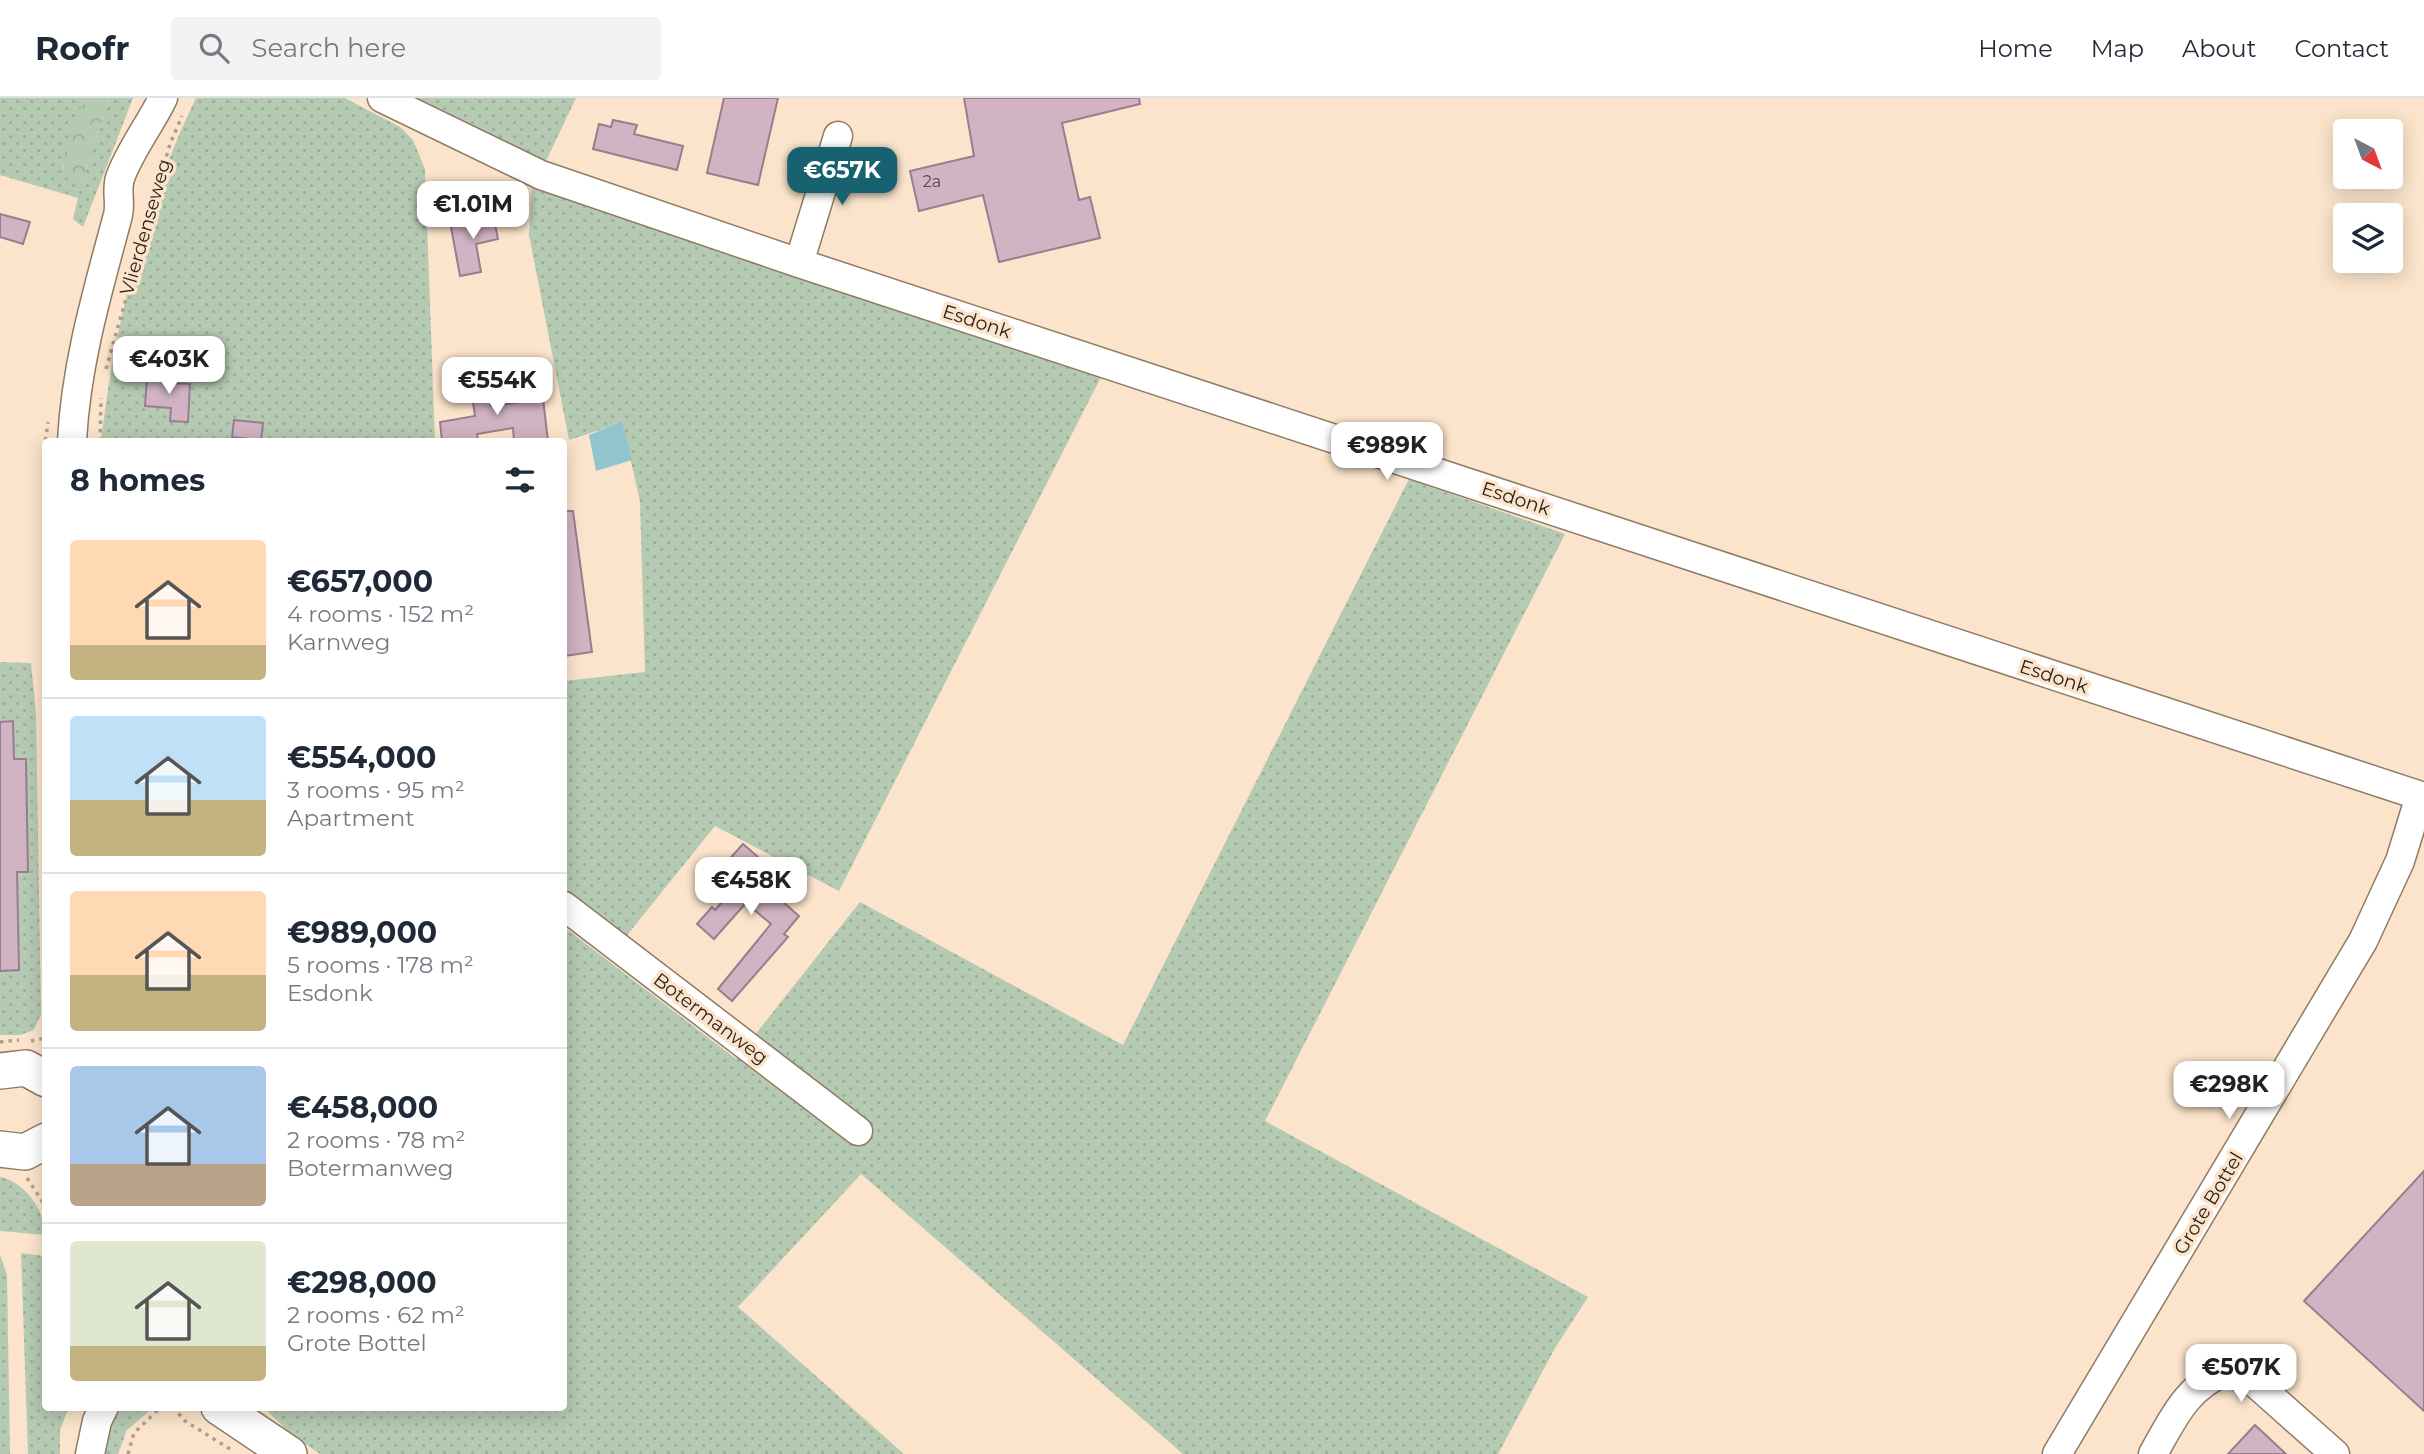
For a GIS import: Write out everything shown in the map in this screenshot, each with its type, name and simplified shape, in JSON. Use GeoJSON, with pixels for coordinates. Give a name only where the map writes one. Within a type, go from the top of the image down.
{"type":"FeatureCollection","features":[{"type":"Feature","properties":{"kind":"main road"},"geometry":{"type":"LineString","coordinates":[[1,1068],[26,1068],[42,1073]]}},
{"type":"Feature","properties":{"kind":"main road"},"geometry":{"type":"LineString","coordinates":[[223,1411],[244,1431],[289,1454]]}},
{"type":"Feature","properties":{"kind":"street","name":"Esdonk"},"geometry":{"type":"LineString","coordinates":[[382,98],[541,175],[799,263],[2422,796]]}},
{"type":"Feature","properties":{"kind":"street","name":"Vlierdenseweg"},"geometry":{"type":"LineString","coordinates":[[72,438],[74,407],[85,341],[119,210],[119,182],[128,160],[148,130],[174,104]]}},
{"type":"Feature","properties":{"kind":"street"},"geometry":{"type":"LineString","coordinates":[[799,263],[838,136]]}},
{"type":"Feature","properties":{"kind":"street","name":"Grote Bottel"},"geometry":{"type":"LineString","coordinates":[[2057,1454],[2363,941],[2400,861],[2422,796]]}},
{"type":"Feature","properties":{"kind":"street","name":"Botermanweg"},"geometry":{"type":"LineString","coordinates":[[567,908],[858,1131]]}},
{"type":"Feature","properties":{"kind":"street"},"geometry":{"type":"LineString","coordinates":[[2153,1454],[2182,1403],[2205,1380],[2226,1371],[2255,1383],[2334,1454]]}},
{"type":"Feature","properties":{"kind":"street"},"geometry":{"type":"LineString","coordinates":[[90,1454],[97,1421],[102,1411]]}},
{"type":"Feature","properties":{"kind":"path","name":"Vlierdenseweg"},"geometry":{"type":"LineString","coordinates":[[105,373],[170,144],[174,104]]}},
{"type":"Feature","properties":{"kind":"path"},"geometry":{"type":"LineString","coordinates":[[100,438],[102,387]]}},
{"type":"Feature","properties":{"kind":"path"},"geometry":{"type":"LineString","coordinates":[[27,1158],[29,1180],[42,1201]]}},
{"type":"Feature","properties":{"kind":"path"},"geometry":{"type":"LineString","coordinates":[[128,1454],[134,1433],[157,1411]]}},
{"type":"Feature","properties":{"kind":"path"},"geometry":{"type":"LineString","coordinates":[[176,1411],[185,1421],[244,1431]]}},
{"type":"Feature","properties":{"kind":"green space"},"geometry":{"type":"Polygon","coordinates":[[[0,98],[87,98],[74,123],[63,168],[82,182],[109,98],[133,98],[83,227],[73,219],[78,198],[0,175],[0,98]]]}},
{"type":"Feature","properties":{"kind":"green space"},"geometry":{"type":"Polygon","coordinates":[[[87,98],[109,98],[82,183],[65,177],[64,157],[72,125],[87,98]]]}},
{"type":"Feature","properties":{"kind":"green space"},"geometry":{"type":"Polygon","coordinates":[[[196,98],[345,98],[400,127],[413,140],[425,169],[435,438],[101,438],[114,353],[134,265],[161,180],[196,98]]]}},
{"type":"Feature","properties":{"kind":"green space"},"geometry":{"type":"Polygon","coordinates":[[[409,98],[576,98],[546,161],[409,98]]]}},
{"type":"Feature","properties":{"kind":"green space"},"geometry":{"type":"Polygon","coordinates":[[[532,187],[1102,375],[839,891],[715,826],[624,939],[567,896],[567,681],[645,672],[640,501],[622,423],[569,440],[529,235],[532,187]]]}},
{"type":"Feature","properties":{"kind":"green space"},"geometry":{"type":"Polygon","coordinates":[[[1409,479],[1565,534],[1265,1121],[1588,1297],[1555,1348],[1498,1454],[1183,1454],[861,1174],[738,1307],[904,1454],[320,1454],[291,1434],[267,1411],[567,1411],[567,929],[736,1059],[860,902],[1123,1045],[1409,479]]]}},
{"type":"Feature","properties":{"kind":"green space"},"geometry":{"type":"Polygon","coordinates":[[[0,662],[31,663],[36,713],[41,1014],[34,1030],[20,1035],[0,1035],[0,662]]]}},
{"type":"Feature","properties":{"kind":"green space"},"geometry":{"type":"Polygon","coordinates":[[[0,1177],[17,1184],[32,1198],[42,1216],[42,1235],[0,1231],[0,1177]]]}},
{"type":"Feature","properties":{"kind":"green space"},"geometry":{"type":"Polygon","coordinates":[[[21,1253],[42,1256],[42,1411],[67,1411],[60,1430],[60,1454],[28,1454],[21,1253]]]}},
{"type":"Feature","properties":{"kind":"green space"},"geometry":{"type":"Polygon","coordinates":[[[0,1255],[7,1275],[10,1454],[0,1454],[0,1255]]]}},
{"type":"Feature","properties":{"kind":"green space"},"geometry":{"type":"Polygon","coordinates":[[[115,1411],[149,1411],[127,1430],[118,1454],[101,1454],[115,1411]]]}},
{"type":"Feature","properties":{"kind":"water"},"geometry":{"type":"Polygon","coordinates":[[[622,422],[632,460],[596,471],[589,435],[622,422]]]}},
{"type":"Feature","properties":{"kind":"building"},"geometry":{"type":"Polygon","coordinates":[[[724,98],[778,98],[758,185],[707,173],[724,98]]]}},
{"type":"Feature","properties":{"kind":"building"},"geometry":{"type":"Polygon","coordinates":[[[964,98],[1139,98],[1140,104],[1062,123],[1079,200],[1090,197],[1100,238],[999,262],[983,195],[919,211],[910,171],[974,156],[964,98]]]}},
{"type":"Feature","properties":{"kind":"building"},"geometry":{"type":"Polygon","coordinates":[[[613,120],[637,125],[634,134],[683,146],[677,170],[593,149],[599,124],[611,127],[613,120]]]}},
{"type":"Feature","properties":{"kind":"building"},"geometry":{"type":"Polygon","coordinates":[[[492,209],[498,239],[476,244],[481,272],[460,276],[451,227],[474,222],[472,213],[492,209]]]}},
{"type":"Feature","properties":{"kind":"building"},"geometry":{"type":"Polygon","coordinates":[[[0,214],[30,222],[23,244],[0,237],[0,214]]]}},
{"type":"Feature","properties":{"kind":"building"},"geometry":{"type":"Polygon","coordinates":[[[157,369],[171,371],[171,383],[190,384],[188,422],[170,421],[171,408],[145,406],[147,378],[156,379],[157,369]]]}},
{"type":"Feature","properties":{"kind":"building"},"geometry":{"type":"Polygon","coordinates":[[[486,372],[491,406],[543,399],[548,438],[514,438],[513,428],[477,434],[478,438],[442,438],[440,422],[475,416],[469,374],[486,372]]]}},
{"type":"Feature","properties":{"kind":"building"},"geometry":{"type":"Polygon","coordinates":[[[234,420],[263,423],[261,438],[232,437],[234,420]]]}},
{"type":"Feature","properties":{"kind":"building"},"geometry":{"type":"Polygon","coordinates":[[[567,511],[573,511],[592,652],[567,656],[567,511]]]}},
{"type":"Feature","properties":{"kind":"building"},"geometry":{"type":"Polygon","coordinates":[[[13,721],[14,759],[26,759],[28,872],[17,872],[19,970],[0,971],[0,722],[13,721]]]}},
{"type":"Feature","properties":{"kind":"building"},"geometry":{"type":"Polygon","coordinates":[[[743,844],[758,857],[756,861],[782,885],[774,894],[799,916],[784,934],[788,937],[732,1001],[718,989],[771,924],[746,903],[714,939],[697,924],[712,907],[715,910],[743,878],[726,863],[743,844]]]}},
{"type":"Feature","properties":{"kind":"building"},"geometry":{"type":"Polygon","coordinates":[[[2424,1171],[2424,1411],[2304,1301],[2424,1171]]]}},
{"type":"Feature","properties":{"kind":"building"},"geometry":{"type":"Polygon","coordinates":[[[2255,1425],[2286,1454],[2228,1454],[2255,1425]]]}}]}
